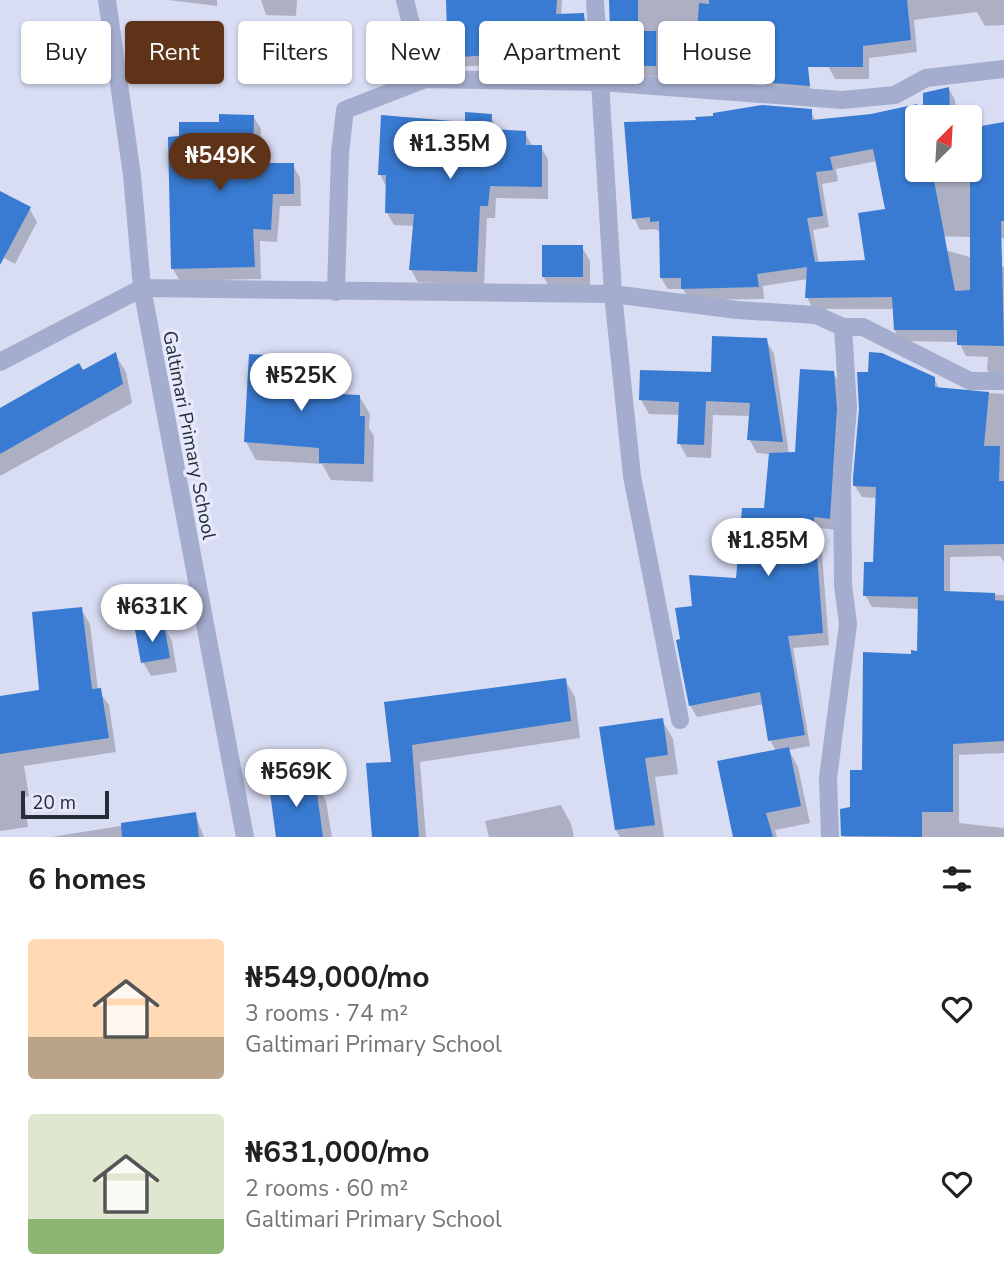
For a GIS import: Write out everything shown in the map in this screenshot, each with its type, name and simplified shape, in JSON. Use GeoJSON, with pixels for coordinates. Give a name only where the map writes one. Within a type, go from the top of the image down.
{"type":"FeatureCollection","features":[{"type":"Feature","properties":{"kind":"street","name":"Galtimari Primary School"},"geometry":{"type":"LineString","coordinates":[[107,0],[132,175],[142,288],[245,837]]}},
{"type":"Feature","properties":{"kind":"street"},"geometry":{"type":"LineString","coordinates":[[405,0],[410,21]]}},
{"type":"Feature","properties":{"kind":"street"},"geometry":{"type":"LineString","coordinates":[[595,0],[596,21]]}},
{"type":"Feature","properties":{"kind":"street"},"geometry":{"type":"LineString","coordinates":[[627,84],[842,100],[895,95],[926,78],[1004,69]]}},
{"type":"Feature","properties":{"kind":"street"},"geometry":{"type":"LineString","coordinates":[[336,292],[340,153],[345,110],[412,84]]}},
{"type":"Feature","properties":{"kind":"street"},"geometry":{"type":"LineString","coordinates":[[600,84],[613,295],[632,476],[680,720]]}},
{"type":"Feature","properties":{"kind":"street"},"geometry":{"type":"LineString","coordinates":[[0,362],[142,288],[613,295],[737,310],[816,314],[843,327],[863,327],[971,381],[1004,381]]}},
{"type":"Feature","properties":{"kind":"street"},"geometry":{"type":"LineString","coordinates":[[829,836],[828,778],[848,624],[843,585],[842,478],[848,408],[843,327]]}},
{"type":"Feature","properties":{"kind":"building"},"geometry":{"type":"Polygon","coordinates":[[[446,0],[557,0],[556,14],[584,13],[584,21],[479,21],[479,56],[465,57],[465,21],[447,21],[446,0]]]}},
{"type":"Feature","properties":{"kind":"building"},"geometry":{"type":"Polygon","coordinates":[[[609,0],[638,0],[638,21],[610,21],[609,0]]]}},
{"type":"Feature","properties":{"kind":"building"},"geometry":{"type":"Polygon","coordinates":[[[709,0],[907,0],[911,40],[863,46],[863,67],[808,67],[810,86],[775,83],[775,21],[698,21],[699,3],[709,4],[709,0]]]}},
{"type":"Feature","properties":{"kind":"building"},"geometry":{"type":"Polygon","coordinates":[[[644,31],[656,31],[656,66],[644,66],[644,31]]]}},
{"type":"Feature","properties":{"kind":"building"},"geometry":{"type":"Polygon","coordinates":[[[949,87],[950,105],[923,105],[923,93],[949,87]]]}},
{"type":"Feature","properties":{"kind":"building"},"geometry":{"type":"Polygon","coordinates":[[[762,105],[812,109],[812,120],[871,114],[905,107],[905,182],[934,182],[955,291],[970,290],[970,182],[982,182],[982,126],[1004,122],[1004,221],[1001,221],[1004,346],[957,345],[957,330],[894,330],[892,297],[805,298],[807,267],[757,274],[759,287],[681,289],[681,278],[660,278],[659,221],[650,222],[650,217],[632,219],[624,122],[696,120],[695,117],[713,116],[713,113],[762,105]],[[873,149],[830,157],[833,170],[816,172],[823,216],[807,218],[815,262],[865,260],[858,213],[885,209],[873,149]]]}},
{"type":"Feature","properties":{"kind":"building"},"geometry":{"type":"Polygon","coordinates":[[[465,112],[492,114],[491,129],[526,131],[526,145],[542,145],[542,187],[490,186],[488,206],[480,206],[477,272],[409,270],[414,214],[385,213],[386,175],[378,175],[381,115],[465,122],[465,112]]]}},
{"type":"Feature","properties":{"kind":"building"},"geometry":{"type":"Polygon","coordinates":[[[219,114],[254,115],[253,163],[294,163],[294,194],[273,194],[271,230],[253,229],[255,267],[171,269],[168,137],[179,136],[179,122],[219,122],[219,114]]]}},
{"type":"Feature","properties":{"kind":"building"},"geometry":{"type":"Polygon","coordinates":[[[0,191],[31,207],[0,265],[0,191]]]}},
{"type":"Feature","properties":{"kind":"building"},"geometry":{"type":"Polygon","coordinates":[[[542,245],[583,245],[583,277],[542,277],[542,245]]]}},
{"type":"Feature","properties":{"kind":"building"},"geometry":{"type":"Polygon","coordinates":[[[712,336],[767,338],[783,442],[747,440],[750,403],[706,401],[704,445],[677,444],[679,402],[639,400],[640,370],[711,372],[712,336]]]}},
{"type":"Feature","properties":{"kind":"building"},"geometry":{"type":"Polygon","coordinates":[[[116,352],[123,384],[0,454],[0,408],[79,363],[83,370],[116,352]]]}},
{"type":"Feature","properties":{"kind":"building"},"geometry":{"type":"Polygon","coordinates":[[[869,352],[882,353],[935,377],[935,387],[989,392],[984,446],[1000,446],[999,481],[1004,481],[1004,544],[944,545],[944,591],[995,593],[995,600],[1004,601],[1004,741],[953,744],[953,812],[922,812],[922,837],[841,836],[840,809],[850,807],[850,770],[862,770],[863,652],[911,654],[911,650],[917,651],[918,597],[863,596],[864,562],[873,562],[876,487],[853,486],[853,478],[859,409],[857,372],[868,372],[869,352]]]}},
{"type":"Feature","properties":{"kind":"building"},"geometry":{"type":"Polygon","coordinates":[[[249,354],[298,357],[296,392],[360,395],[360,416],[365,416],[364,464],[319,463],[319,448],[244,442],[249,354]]]}},
{"type":"Feature","properties":{"kind":"building"},"geometry":{"type":"Polygon","coordinates":[[[800,369],[834,371],[837,408],[830,519],[814,517],[823,633],[788,636],[805,735],[768,741],[760,692],[689,706],[676,640],[680,639],[675,608],[692,606],[689,575],[736,578],[742,508],[764,508],[769,453],[795,452],[800,369]]]}},
{"type":"Feature","properties":{"kind":"building"},"geometry":{"type":"Polygon","coordinates":[[[82,607],[92,689],[101,688],[109,738],[0,754],[0,696],[39,690],[32,612],[82,607]]]}},
{"type":"Feature","properties":{"kind":"building"},"geometry":{"type":"Polygon","coordinates":[[[164,625],[170,658],[141,663],[135,630],[164,625]]]}},
{"type":"Feature","properties":{"kind":"building"},"geometry":{"type":"Polygon","coordinates":[[[566,678],[571,721],[412,745],[419,837],[372,837],[366,763],[391,762],[384,702],[566,678]]]}},
{"type":"Feature","properties":{"kind":"building"},"geometry":{"type":"Polygon","coordinates":[[[663,718],[668,755],[645,758],[655,825],[615,830],[599,727],[663,718]]]}},
{"type":"Feature","properties":{"kind":"building"},"geometry":{"type":"Polygon","coordinates":[[[789,747],[801,806],[766,813],[773,837],[733,837],[717,761],[789,747]]]}},
{"type":"Feature","properties":{"kind":"building"},"geometry":{"type":"Polygon","coordinates":[[[315,779],[323,837],[276,837],[269,785],[315,779]]]}},
{"type":"Feature","properties":{"kind":"building"},"geometry":{"type":"Polygon","coordinates":[[[196,812],[199,837],[122,837],[121,823],[196,812]]]}}]}
